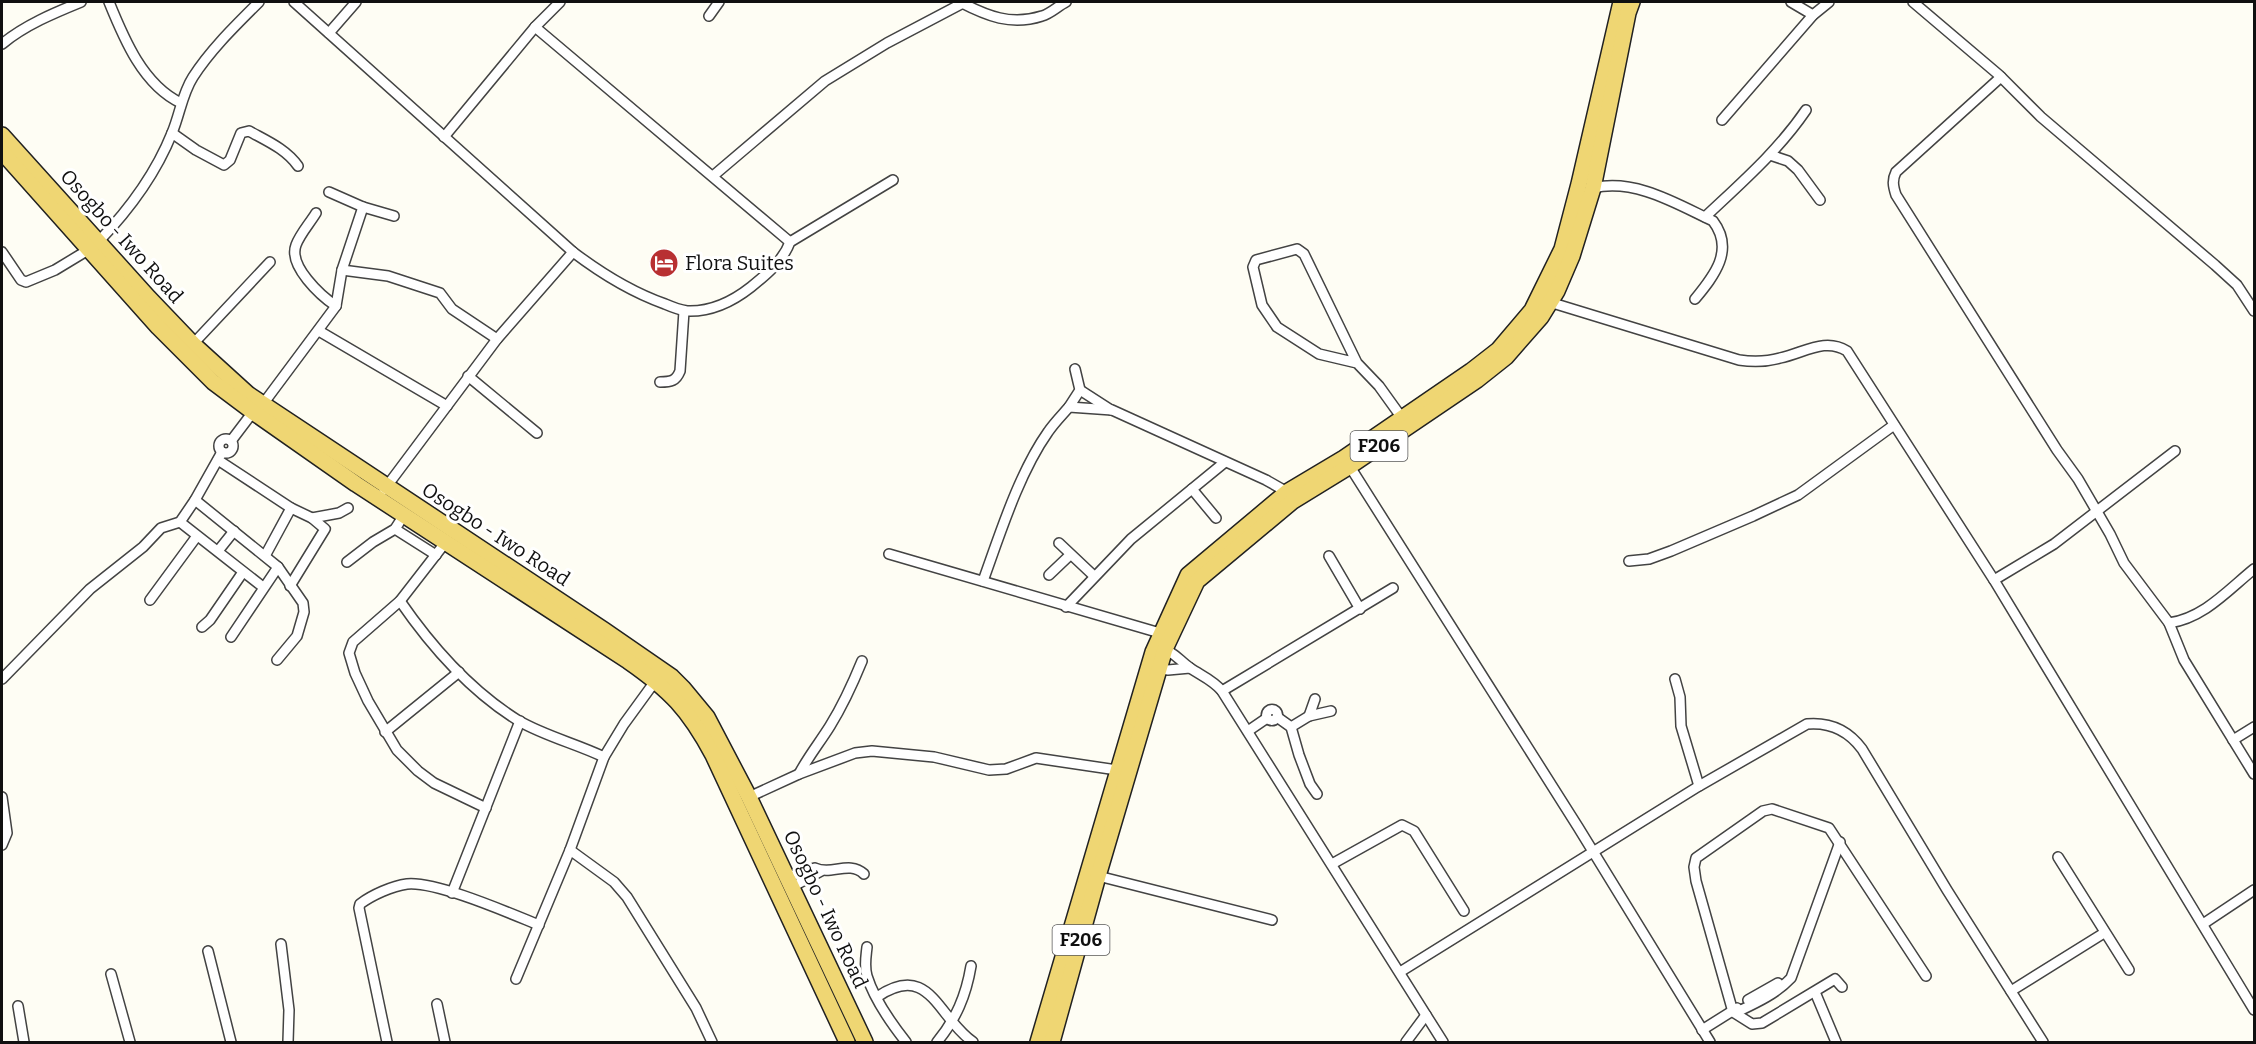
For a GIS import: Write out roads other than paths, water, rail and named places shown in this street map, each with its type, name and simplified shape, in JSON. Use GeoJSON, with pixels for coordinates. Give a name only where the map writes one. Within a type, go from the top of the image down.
{"type":"FeatureCollection","features":[{"type":"Feature","properties":{"kind":"main road","name":"F206"},"geometry":{"type":"LineString","coordinates":[[1038,1042],[1057,1001],[1098,876],[1160,643],[1188,574],[1287,492],[1347,462],[1477,380],[1506,357],[1541,317],[1579,184],[1621,2]]}},
{"type":"Feature","properties":{"kind":"main road","name":"F206"},"geometry":{"type":"LineString","coordinates":[[1160,643],[1197,581],[1293,501],[1402,418],[1498,350],[1532,310],[1544,301],[1572,256],[1593,188],[1632,2]]}},
{"type":"Feature","properties":{"kind":"main road","name":"Osogbo - Iwo Road"},"geometry":{"type":"LineString","coordinates":[[2,135],[93,246]]}},
{"type":"Feature","properties":{"kind":"main road","name":"Osogbo - Iwo Road"},"geometry":{"type":"LineString","coordinates":[[2,152],[120,276],[258,408]]}},
{"type":"Feature","properties":{"kind":"main road","name":"Osogbo - Iwo Road"},"geometry":{"type":"LineString","coordinates":[[120,276],[158,327],[213,382],[258,408],[383,493],[604,630],[672,677],[707,717],[749,797],[865,1042]]}},
{"type":"Feature","properties":{"kind":"main road","name":"Osogbo - Iwo Road"},"geometry":{"type":"LineString","coordinates":[[383,493],[440,549],[656,681],[678,701],[702,734],[713,755],[847,1042]]}},
{"type":"Feature","properties":{"kind":"main road","name":"F206"},"geometry":{"type":"LineString","coordinates":[[1052,1042],[1057,1001],[1118,770],[1154,667]]}},
{"type":"Feature","properties":{"kind":"main road"},"geometry":{"type":"LineString","coordinates":[[1031,1042],[1041,1009],[1057,1001],[1064,1023],[1061,1042]]}},
{"type":"Feature","properties":{"kind":"street"},"geometry":{"type":"LineString","coordinates":[[2,44],[46,17],[81,2]]}},
{"type":"Feature","properties":{"kind":"street"},"geometry":{"type":"LineString","coordinates":[[109,2],[121,31],[156,87],[181,103]]}},
{"type":"Feature","properties":{"kind":"street"},"geometry":{"type":"LineString","coordinates":[[2,252],[21,280],[26,282],[55,270],[93,246],[121,218],[148,178],[172,133],[192,78],[226,36],[259,2]]}},
{"type":"Feature","properties":{"kind":"street"},"geometry":{"type":"LineString","coordinates":[[294,2],[573,252],[602,274],[634,292],[684,310],[713,308],[728,303],[746,292],[776,265],[790,242],[893,180]]}},
{"type":"Feature","properties":{"kind":"street"},"geometry":{"type":"LineString","coordinates":[[329,33],[356,2]]}},
{"type":"Feature","properties":{"kind":"street"},"geometry":{"type":"LineString","coordinates":[[444,137],[535,27],[560,2]]}},
{"type":"Feature","properties":{"kind":"street"},"geometry":{"type":"LineString","coordinates":[[709,16],[719,2]]}},
{"type":"Feature","properties":{"kind":"street"},"geometry":{"type":"LineString","coordinates":[[713,176],[825,81],[887,43],[962,2],[994,18],[1019,20],[1043,16],[1066,2]]}},
{"type":"Feature","properties":{"kind":"street"},"geometry":{"type":"LineString","coordinates":[[1791,2],[1813,15]]}},
{"type":"Feature","properties":{"kind":"street"},"geometry":{"type":"LineString","coordinates":[[1722,120],[1813,15],[1829,2]]}},
{"type":"Feature","properties":{"kind":"street"},"geometry":{"type":"LineString","coordinates":[[1913,2],[2001,77],[2041,117],[2216,265],[2237,285],[2254,311]]}},
{"type":"Feature","properties":{"kind":"street"},"geometry":{"type":"LineString","coordinates":[[535,27],[790,242]]}},
{"type":"Feature","properties":{"kind":"street"},"geometry":{"type":"LineString","coordinates":[[2001,77],[1896,172],[1893,186],[1896,195],[2057,450],[2078,479],[2124,563],[2169,623],[2184,660],[2254,774]]}},
{"type":"Feature","properties":{"kind":"street"},"geometry":{"type":"LineString","coordinates":[[1705,217],[1770,155],[1791,132],[1806,110]]}},
{"type":"Feature","properties":{"kind":"street"},"geometry":{"type":"LineString","coordinates":[[172,133],[196,150],[224,165],[230,160],[241,133],[249,131],[282,149],[298,166]]}},
{"type":"Feature","properties":{"kind":"street"},"geometry":{"type":"LineString","coordinates":[[1770,155],[1788,161],[1798,170],[1820,200]]}},
{"type":"Feature","properties":{"kind":"street"},"geometry":{"type":"LineString","coordinates":[[1593,188],[1608,185],[1674,200],[1713,221],[1718,227],[1723,245],[1721,261],[1711,279],[1695,299]]}},
{"type":"Feature","properties":{"kind":"street"},"geometry":{"type":"LineString","coordinates":[[328,192],[363,207],[394,216]]}},
{"type":"Feature","properties":{"kind":"street"},"geometry":{"type":"LineString","coordinates":[[2,679],[90,589],[143,547],[161,528],[180,522],[220,456],[220,442],[227,439],[231,441],[319,331],[336,306],[342,270],[363,207]]}},
{"type":"Feature","properties":{"kind":"street"},"geometry":{"type":"LineString","coordinates":[[316,213],[296,245],[295,256],[303,273],[321,297],[336,306]]}},
{"type":"Feature","properties":{"kind":"street"},"geometry":{"type":"LineString","coordinates":[[1357,363],[1319,354],[1277,327],[1262,305],[1254,263],[1297,249],[1300,251],[1357,363],[1379,386],[1402,418]]}},
{"type":"Feature","properties":{"kind":"street"},"geometry":{"type":"LineString","coordinates":[[383,493],[497,339],[573,252]]}},
{"type":"Feature","properties":{"kind":"street"},"geometry":{"type":"LineString","coordinates":[[193,344],[270,262]]}},
{"type":"Feature","properties":{"kind":"street"},"geometry":{"type":"LineString","coordinates":[[342,270],[388,276],[440,294],[452,309],[497,339]]}},
{"type":"Feature","properties":{"kind":"street"},"geometry":{"type":"LineString","coordinates":[[1544,301],[1738,360],[1757,362],[1782,358],[1824,345],[1840,347],[1853,358],[1994,580],[2254,1010]]}},
{"type":"Feature","properties":{"kind":"street"},"geometry":{"type":"LineString","coordinates":[[660,382],[671,382],[677,378],[680,371],[684,310]]}},
{"type":"Feature","properties":{"kind":"street"},"geometry":{"type":"LineString","coordinates":[[319,331],[447,406]]}},
{"type":"Feature","properties":{"kind":"street"},"geometry":{"type":"LineString","coordinates":[[983,581],[1005,519],[1031,461],[1048,432],[1080,390],[1076,369]]}},
{"type":"Feature","properties":{"kind":"street"},"geometry":{"type":"LineString","coordinates":[[468,376],[537,433]]}},
{"type":"Feature","properties":{"kind":"street"},"geometry":{"type":"LineString","coordinates":[[1080,390],[1112,410],[1287,492]]}},
{"type":"Feature","properties":{"kind":"street"},"geometry":{"type":"LineString","coordinates":[[1069,407],[1112,410]]}},
{"type":"Feature","properties":{"kind":"street"},"geometry":{"type":"LineString","coordinates":[[1629,561],[1649,559],[1671,551],[1798,495],[1894,424]]}},
{"type":"Feature","properties":{"kind":"street"},"geometry":{"type":"LineString","coordinates":[[1994,580],[2054,544],[2175,451]]}},
{"type":"Feature","properties":{"kind":"street"},"geometry":{"type":"LineString","coordinates":[[220,456],[291,508],[312,518],[325,529],[297,571],[290,586]]}},
{"type":"Feature","properties":{"kind":"street"},"geometry":{"type":"LineString","coordinates":[[1066,607],[1131,539],[1225,462]]}},
{"type":"Feature","properties":{"kind":"street"},"geometry":{"type":"LineString","coordinates":[[1347,462],[1710,1042]]}},
{"type":"Feature","properties":{"kind":"street"},"geometry":{"type":"LineString","coordinates":[[1192,489],[1216,518]]}},
{"type":"Feature","properties":{"kind":"street"},"geometry":{"type":"LineString","coordinates":[[195,500],[278,567],[303,603],[304,612],[297,636],[277,660]]}},
{"type":"Feature","properties":{"kind":"street"},"geometry":{"type":"LineString","coordinates":[[265,556],[291,508]]}},
{"type":"Feature","properties":{"kind":"street"},"geometry":{"type":"LineString","coordinates":[[312,518],[339,513],[348,508]]}},
{"type":"Feature","properties":{"kind":"street"},"geometry":{"type":"LineString","coordinates":[[347,562],[395,529],[404,515]]}},
{"type":"Feature","properties":{"kind":"street"},"geometry":{"type":"LineString","coordinates":[[180,522],[263,587]]}},
{"type":"Feature","properties":{"kind":"street"},"geometry":{"type":"LineString","coordinates":[[395,529],[440,549],[400,601],[349,647],[355,673],[385,732],[397,750],[434,783],[486,808]]}},
{"type":"Feature","properties":{"kind":"street"},"geometry":{"type":"LineString","coordinates":[[218,551],[234,531]]}},
{"type":"Feature","properties":{"kind":"street"},"geometry":{"type":"LineString","coordinates":[[150,600],[198,536]]}},
{"type":"Feature","properties":{"kind":"street"},"geometry":{"type":"LineString","coordinates":[[1059,543],[1094,576]]}},
{"type":"Feature","properties":{"kind":"street"},"geometry":{"type":"LineString","coordinates":[[889,554],[1066,607],[1160,643],[1190,668],[1212,680],[1248,730],[1443,1042]]}},
{"type":"Feature","properties":{"kind":"street"},"geometry":{"type":"LineString","coordinates":[[1049,575],[1070,555]]}},
{"type":"Feature","properties":{"kind":"street"},"geometry":{"type":"LineString","coordinates":[[1329,556],[1360,609]]}},
{"type":"Feature","properties":{"kind":"street"},"geometry":{"type":"LineString","coordinates":[[231,637],[278,567]]}},
{"type":"Feature","properties":{"kind":"street"},"geometry":{"type":"LineString","coordinates":[[2169,623],[2196,615],[2254,569]]}},
{"type":"Feature","properties":{"kind":"street"},"geometry":{"type":"LineString","coordinates":[[202,627],[210,620],[243,572]]}},
{"type":"Feature","properties":{"kind":"street"},"geometry":{"type":"LineString","coordinates":[[1222,691],[1393,588]]}},
{"type":"Feature","properties":{"kind":"street"},"geometry":{"type":"LineString","coordinates":[[400,601],[434,647],[459,672],[520,721],[604,757]]}},
{"type":"Feature","properties":{"kind":"street"},"geometry":{"type":"LineString","coordinates":[[799,774],[809,755],[835,718],[862,661]]}},
{"type":"Feature","properties":{"kind":"street"},"geometry":{"type":"LineString","coordinates":[[1154,667],[1190,668]]}},
{"type":"Feature","properties":{"kind":"street"},"geometry":{"type":"LineString","coordinates":[[385,732],[459,672]]}},
{"type":"Feature","properties":{"kind":"street"},"geometry":{"type":"LineString","coordinates":[[1675,679],[1680,698],[1681,726],[1699,786]]}},
{"type":"Feature","properties":{"kind":"street"},"geometry":{"type":"LineString","coordinates":[[516,979],[570,850],[604,757],[624,724],[656,681]]}},
{"type":"Feature","properties":{"kind":"street"},"geometry":{"type":"LineString","coordinates":[[1309,716],[1315,699]]}},
{"type":"Feature","properties":{"kind":"street"},"geometry":{"type":"LineString","coordinates":[[1291,727],[1309,716],[1331,711]]}},
{"type":"Feature","properties":{"kind":"street"},"geometry":{"type":"LineString","coordinates":[[1248,730],[1272,717],[1291,727],[1310,784],[1317,794]]}},
{"type":"Feature","properties":{"kind":"street"},"geometry":{"type":"LineString","coordinates":[[452,893],[520,721]]}},
{"type":"Feature","properties":{"kind":"street"},"geometry":{"type":"LineString","coordinates":[[1400,972],[1699,786],[1807,724],[1824,722],[1854,738],[2043,1042]]}},
{"type":"Feature","properties":{"kind":"street"},"geometry":{"type":"LineString","coordinates":[[2234,740],[2254,728]]}},
{"type":"Feature","properties":{"kind":"street"},"geometry":{"type":"LineString","coordinates":[[749,797],[799,774],[855,753],[872,751],[934,757],[989,770],[1006,769],[1036,758],[1118,770]]}},
{"type":"Feature","properties":{"kind":"street"},"geometry":{"type":"LineString","coordinates":[[2,796],[7,833],[2,845]]}},
{"type":"Feature","properties":{"kind":"street"},"geometry":{"type":"LineString","coordinates":[[1842,987],[1835,978],[1762,1023],[1752,1024],[1735,1011],[1696,881],[1694,867],[1696,858],[1763,811],[1772,809],[1829,828],[1926,976]]}},
{"type":"Feature","properties":{"kind":"street"},"geometry":{"type":"LineString","coordinates":[[1332,864],[1402,825],[1406,825],[1414,831],[1464,911]]}},
{"type":"Feature","properties":{"kind":"street"},"geometry":{"type":"LineString","coordinates":[[1702,1030],[1735,1011],[1740,1011],[1765,998],[1791,978],[1840,843]]}},
{"type":"Feature","properties":{"kind":"street"},"geometry":{"type":"LineString","coordinates":[[570,850],[614,882],[627,897],[696,1008],[712,1042]]}},
{"type":"Feature","properties":{"kind":"street"},"geometry":{"type":"LineString","coordinates":[[2058,857],[2129,970]]}},
{"type":"Feature","properties":{"kind":"street"},"geometry":{"type":"LineString","coordinates":[[790,882],[821,871],[847,867],[860,870],[864,874]]}},
{"type":"Feature","properties":{"kind":"street"},"geometry":{"type":"LineString","coordinates":[[1098,876],[1272,920]]}},
{"type":"Feature","properties":{"kind":"street"},"geometry":{"type":"LineString","coordinates":[[387,1042],[358,908],[360,904],[395,887],[408,884],[433,887],[539,925]]}},
{"type":"Feature","properties":{"kind":"street"},"geometry":{"type":"LineString","coordinates":[[2203,924],[2254,890]]}},
{"type":"Feature","properties":{"kind":"street"},"geometry":{"type":"LineString","coordinates":[[2011,991],[2104,933]]}},
{"type":"Feature","properties":{"kind":"street"},"geometry":{"type":"LineString","coordinates":[[281,944],[290,1011],[288,1042]]}},
{"type":"Feature","properties":{"kind":"street"},"geometry":{"type":"LineString","coordinates":[[867,947],[865,962],[867,976],[877,997],[906,1042]]}},
{"type":"Feature","properties":{"kind":"street"},"geometry":{"type":"LineString","coordinates":[[208,951],[231,1042]]}},
{"type":"Feature","properties":{"kind":"street"},"geometry":{"type":"LineString","coordinates":[[937,1042],[952,1023],[963,1000],[971,966]]}},
{"type":"Feature","properties":{"kind":"street"},"geometry":{"type":"LineString","coordinates":[[111,974],[130,1042]]}},
{"type":"Feature","properties":{"kind":"street"},"geometry":{"type":"LineString","coordinates":[[877,997],[889,988],[904,985],[918,986],[932,997],[952,1023],[973,1042]]}},
{"type":"Feature","properties":{"kind":"street"},"geometry":{"type":"LineString","coordinates":[[1815,992],[1836,1042]]}},
{"type":"Feature","properties":{"kind":"street"},"geometry":{"type":"LineString","coordinates":[[437,1004],[445,1042]]}},
{"type":"Feature","properties":{"kind":"street"},"geometry":{"type":"LineString","coordinates":[[18,1006],[24,1042]]}},
{"type":"Feature","properties":{"kind":"street"},"geometry":{"type":"LineString","coordinates":[[1406,1042],[1426,1015]]}},
{"type":"Feature","properties":{"kind":"place","name":"Flora Suites"},"geometry":{"type":"Point","coordinates":[664,263]}}]}
